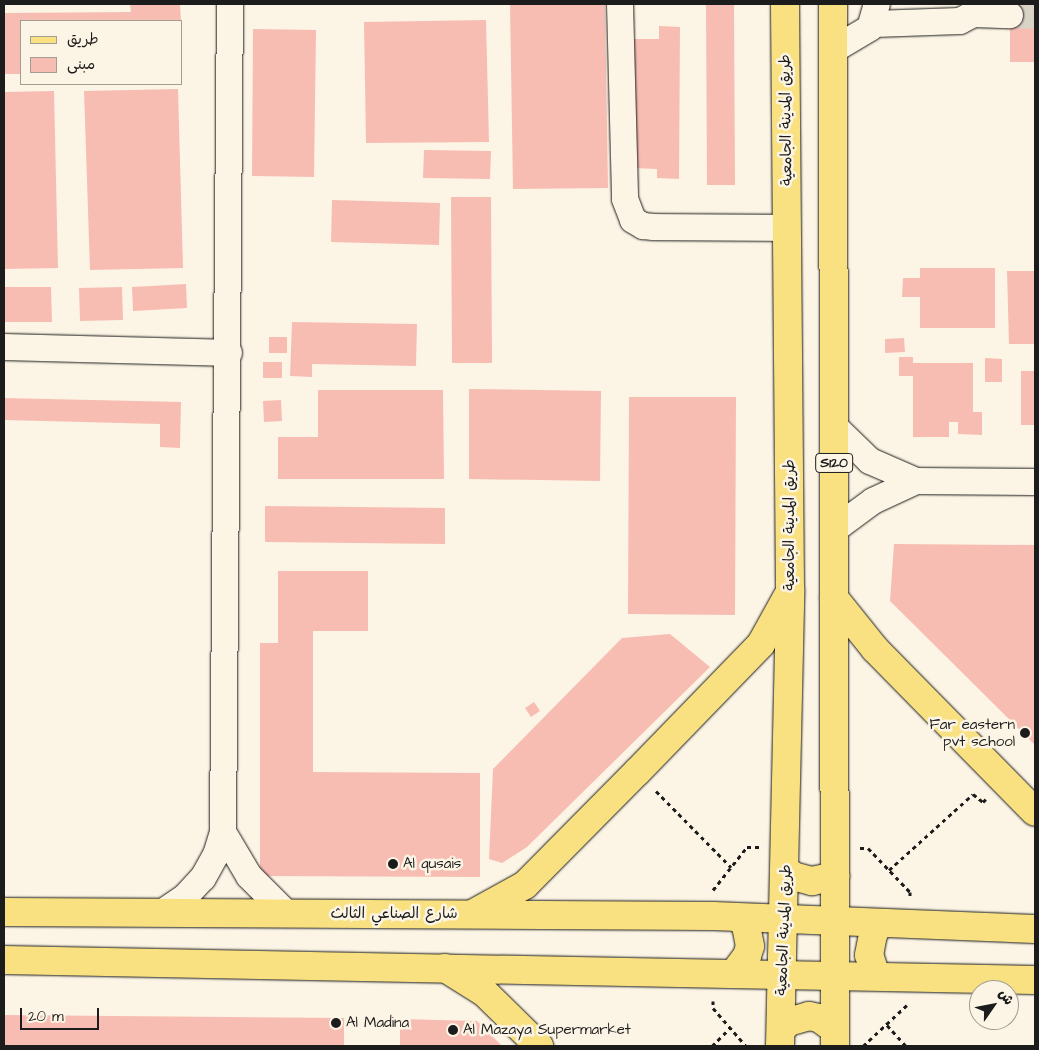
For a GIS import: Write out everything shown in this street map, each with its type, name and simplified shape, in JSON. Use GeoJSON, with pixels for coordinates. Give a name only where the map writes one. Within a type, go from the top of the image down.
{"type":"FeatureCollection","features":[{"type":"Feature","properties":{"kind":"main road","name":"طريق المدينة الجامعية"},"geometry":{"type":"LineString","coordinates":[[781,1038],[790,590],[785,4]]}},
{"type":"Feature","properties":{"kind":"main road","name":"S120"},"geometry":{"type":"LineString","coordinates":[[833,4],[834,1037]]}},
{"type":"Feature","properties":{"kind":"main road"},"geometry":{"type":"LineString","coordinates":[[470,914],[507,897],[525,885],[637,772],[761,644],[790,590]]}},
{"type":"Feature","properties":{"kind":"main road"},"geometry":{"type":"LineString","coordinates":[[834,598],[875,649],[1035,812]]}},
{"type":"Feature","properties":{"kind":"main road"},"geometry":{"type":"LineString","coordinates":[[785,869],[793,876],[812,882],[835,876]]}},
{"type":"Feature","properties":{"kind":"main road","name":"شارع الصناعي الثالث"},"geometry":{"type":"LineString","coordinates":[[4,912],[470,914],[740,918],[1035,929]]}},
{"type":"Feature","properties":{"kind":"main road"},"geometry":{"type":"LineString","coordinates":[[735,972],[748,956],[750,946],[746,925],[740,918]]}},
{"type":"Feature","properties":{"kind":"main road"},"geometry":{"type":"LineString","coordinates":[[876,976],[869,955],[873,934],[880,924]]}},
{"type":"Feature","properties":{"kind":"main road"},"geometry":{"type":"LineString","coordinates":[[4,960],[735,972],[1035,980]]}},
{"type":"Feature","properties":{"kind":"main road"},"geometry":{"type":"LineString","coordinates":[[444,967],[486,993],[540,1046]]}},
{"type":"Feature","properties":{"kind":"main road"},"geometry":{"type":"LineString","coordinates":[[781,1038],[788,1022],[810,1016],[819,1018],[834,1037]]}},
{"type":"Feature","properties":{"kind":"street"},"geometry":{"type":"LineString","coordinates":[[163,912],[184,898],[202,878],[216,854],[223,832],[230,353],[230,4]]}},
{"type":"Feature","properties":{"kind":"street"},"geometry":{"type":"LineString","coordinates":[[620,4],[626,199],[627,210],[633,220],[643,226],[654,228],[787,228]]}},
{"type":"Feature","properties":{"kind":"street"},"geometry":{"type":"LineString","coordinates":[[833,50],[876,14],[960,21],[976,9],[1010,15]]}},
{"type":"Feature","properties":{"kind":"street"},"geometry":{"type":"LineString","coordinates":[[4,347],[230,353]]}},
{"type":"Feature","properties":{"kind":"street"},"geometry":{"type":"LineString","coordinates":[[834,426],[870,461],[916,481],[1035,482]]}},
{"type":"Feature","properties":{"kind":"street"},"geometry":{"type":"LineString","coordinates":[[835,529],[873,501],[916,481]]}},
{"type":"Feature","properties":{"kind":"street"},"geometry":{"type":"LineString","coordinates":[[223,832],[249,876],[286,913]]}},
{"type":"Feature","properties":{"kind":"path"},"geometry":{"type":"LineString","coordinates":[[637,772],[731,867]]}},
{"type":"Feature","properties":{"kind":"path"},"geometry":{"type":"LineString","coordinates":[[890,870],[973,794],[983,802],[1004,781]]}},
{"type":"Feature","properties":{"kind":"path"},"geometry":{"type":"LineString","coordinates":[[887,1025],[906,1046]]}},
{"type":"Feature","properties":{"kind":"path"},"geometry":{"type":"LineString","coordinates":[[712,1046],[730,1028]]}},
{"type":"Feature","properties":{"kind":"building"},"geometry":{"type":"Polygon","coordinates":[[[130,4],[180,4],[181,20],[20,20],[20,74],[4,74],[4,13],[131,12],[130,4]]]}},
{"type":"Feature","properties":{"kind":"building"},"geometry":{"type":"Polygon","coordinates":[[[510,4],[605,4],[608,188],[513,189],[510,4]]]}},
{"type":"Feature","properties":{"kind":"building"},"geometry":{"type":"Polygon","coordinates":[[[706,4],[734,4],[735,185],[707,185],[706,4]]]}},
{"type":"Feature","properties":{"kind":"building"},"geometry":{"type":"Polygon","coordinates":[[[1010,4],[1035,4],[1035,62],[1010,62],[1010,4]]]}},
{"type":"Feature","properties":{"kind":"building"},"geometry":{"type":"Polygon","coordinates":[[[486,20],[489,142],[366,143],[364,22],[486,20]]]}},
{"type":"Feature","properties":{"kind":"building"},"geometry":{"type":"Polygon","coordinates":[[[659,26],[680,27],[679,179],[657,178],[657,169],[631,168],[632,39],[659,39],[659,26]]]}},
{"type":"Feature","properties":{"kind":"building"},"geometry":{"type":"Polygon","coordinates":[[[253,29],[316,30],[314,177],[252,176],[253,29]]]}},
{"type":"Feature","properties":{"kind":"building"},"geometry":{"type":"Polygon","coordinates":[[[178,89],[183,268],[90,270],[84,91],[178,89]]]}},
{"type":"Feature","properties":{"kind":"building"},"geometry":{"type":"Polygon","coordinates":[[[54,91],[58,268],[4,269],[4,92],[54,91]]]}},
{"type":"Feature","properties":{"kind":"building"},"geometry":{"type":"Polygon","coordinates":[[[424,150],[491,151],[490,179],[423,178],[424,150]]]}},
{"type":"Feature","properties":{"kind":"building"},"geometry":{"type":"Polygon","coordinates":[[[451,197],[491,197],[492,363],[452,363],[451,197]]]}},
{"type":"Feature","properties":{"kind":"building"},"geometry":{"type":"Polygon","coordinates":[[[332,200],[440,203],[439,245],[331,242],[332,200]]]}},
{"type":"Feature","properties":{"kind":"building"},"geometry":{"type":"Polygon","coordinates":[[[920,268],[995,268],[995,328],[920,328],[920,297],[902,297],[903,278],[920,278],[920,268]]]}},
{"type":"Feature","properties":{"kind":"building"},"geometry":{"type":"Polygon","coordinates":[[[1007,271],[1035,271],[1035,344],[1009,344],[1007,271]]]}},
{"type":"Feature","properties":{"kind":"building"},"geometry":{"type":"Polygon","coordinates":[[[186,284],[187,308],[133,311],[132,287],[186,284]]]}},
{"type":"Feature","properties":{"kind":"building"},"geometry":{"type":"Polygon","coordinates":[[[4,287],[51,287],[52,322],[4,322],[4,287]]]}},
{"type":"Feature","properties":{"kind":"building"},"geometry":{"type":"Polygon","coordinates":[[[122,287],[123,320],[80,321],[79,288],[122,287]]]}},
{"type":"Feature","properties":{"kind":"building"},"geometry":{"type":"Polygon","coordinates":[[[292,322],[417,324],[416,366],[312,364],[312,377],[290,376],[292,322]]]}},
{"type":"Feature","properties":{"kind":"building"},"geometry":{"type":"Polygon","coordinates":[[[269,337],[287,337],[287,353],[269,353],[269,337]]]}},
{"type":"Feature","properties":{"kind":"building"},"geometry":{"type":"Polygon","coordinates":[[[904,338],[905,352],[885,353],[885,339],[904,338]]]}},
{"type":"Feature","properties":{"kind":"building"},"geometry":{"type":"Polygon","coordinates":[[[899,357],[913,357],[913,363],[973,363],[973,412],[982,412],[982,435],[958,434],[958,422],[949,422],[949,437],[913,437],[913,376],[899,376],[899,357]]]}},
{"type":"Feature","properties":{"kind":"building"},"geometry":{"type":"Polygon","coordinates":[[[985,358],[1002,359],[1002,382],[985,382],[985,358]]]}},
{"type":"Feature","properties":{"kind":"building"},"geometry":{"type":"Polygon","coordinates":[[[263,362],[282,362],[282,378],[263,378],[263,362]]]}},
{"type":"Feature","properties":{"kind":"building"},"geometry":{"type":"Polygon","coordinates":[[[1021,371],[1035,371],[1035,425],[1021,425],[1021,371]]]}},
{"type":"Feature","properties":{"kind":"building"},"geometry":{"type":"Polygon","coordinates":[[[469,389],[601,391],[600,481],[469,479],[469,389]]]}},
{"type":"Feature","properties":{"kind":"building"},"geometry":{"type":"Polygon","coordinates":[[[318,390],[443,390],[444,479],[278,479],[278,437],[318,437],[318,390]]]}},
{"type":"Feature","properties":{"kind":"building"},"geometry":{"type":"Polygon","coordinates":[[[629,397],[736,397],[735,615],[628,614],[629,397]]]}},
{"type":"Feature","properties":{"kind":"building"},"geometry":{"type":"Polygon","coordinates":[[[4,398],[181,402],[180,448],[160,447],[160,424],[4,420],[4,398]]]}},
{"type":"Feature","properties":{"kind":"building"},"geometry":{"type":"Polygon","coordinates":[[[281,400],[282,421],[264,422],[263,401],[281,400]]]}},
{"type":"Feature","properties":{"kind":"building"},"geometry":{"type":"Polygon","coordinates":[[[265,506],[445,508],[445,544],[265,542],[265,506]]]}},
{"type":"Feature","properties":{"kind":"building"},"geometry":{"type":"Polygon","coordinates":[[[894,544],[1035,545],[1035,745],[890,601],[894,544]]]}},
{"type":"Feature","properties":{"kind":"building"},"geometry":{"type":"Polygon","coordinates":[[[278,571],[368,571],[368,631],[313,631],[313,772],[480,773],[480,877],[260,876],[260,643],[278,643],[278,571]]]}},
{"type":"Feature","properties":{"kind":"building"},"geometry":{"type":"Polygon","coordinates":[[[670,634],[710,667],[527,847],[502,863],[489,859],[493,769],[622,638],[670,634]]]}},
{"type":"Feature","properties":{"kind":"building"},"geometry":{"type":"Polygon","coordinates":[[[534,702],[540,711],[531,717],[525,708],[534,702]]]}},
{"type":"Feature","properties":{"kind":"building"},"geometry":{"type":"Polygon","coordinates":[[[4,1015],[344,1018],[344,1046],[4,1046],[4,1015]]]}},
{"type":"Feature","properties":{"kind":"building"},"geometry":{"type":"Polygon","coordinates":[[[400,1019],[477,1021],[502,1046],[400,1046],[400,1019]]]}},
{"type":"Feature","properties":{"kind":"tunnel"},"geometry":{"type":"LineString","coordinates":[[1010,15],[1035,16]]}},
{"type":"Feature","properties":{"kind":"place","name":"Far eastern pvt school"},"geometry":{"type":"Point","coordinates":[1025,733]}},
{"type":"Feature","properties":{"kind":"place","name":"Al qusais"},"geometry":{"type":"Point","coordinates":[393,864]}},
{"type":"Feature","properties":{"kind":"place","name":"Al Madina"},"geometry":{"type":"Point","coordinates":[336,1023]}},
{"type":"Feature","properties":{"kind":"place","name":"Al Mazaya Supermarket"},"geometry":{"type":"Point","coordinates":[453,1030]}}]}
